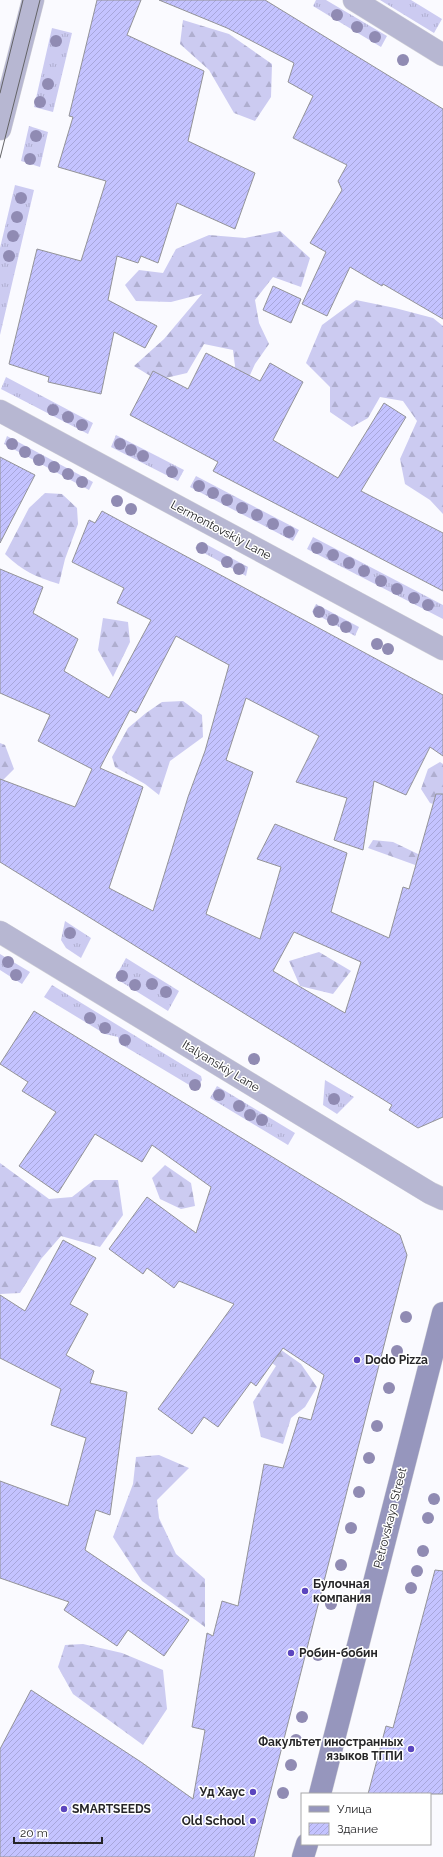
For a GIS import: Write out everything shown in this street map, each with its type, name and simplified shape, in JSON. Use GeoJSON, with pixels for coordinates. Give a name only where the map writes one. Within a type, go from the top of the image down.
{"type":"FeatureCollection","features":[{"type":"Feature","properties":{"kind":"main road","name":"Petrovskaya Street"},"geometry":{"type":"LineString","coordinates":[[320,1793],[443,1313]]}},
{"type":"Feature","properties":{"kind":"main road"},"geometry":{"type":"LineString","coordinates":[[303,1857],[307,1845]]}},
{"type":"Feature","properties":{"kind":"street"},"geometry":{"type":"LineString","coordinates":[[0,129],[33,0]]}},
{"type":"Feature","properties":{"kind":"street"},"geometry":{"type":"LineString","coordinates":[[354,0],[443,54]]}},
{"type":"Feature","properties":{"kind":"street","name":"Lermontovskiy Lane"},"geometry":{"type":"LineString","coordinates":[[0,411],[443,649]]}},
{"type":"Feature","properties":{"kind":"street","name":"Italyanskiy Lane"},"geometry":{"type":"LineString","coordinates":[[0,932],[430,1193],[443,1199]]}},
{"type":"Feature","properties":{"kind":"green space"},"geometry":{"type":"Polygon","coordinates":[[[316,0],[326,0],[387,36],[381,47],[313,6],[316,0]]]}},
{"type":"Feature","properties":{"kind":"green space"},"geometry":{"type":"Polygon","coordinates":[[[380,0],[411,0],[442,19],[434,33],[380,0]]]}},
{"type":"Feature","properties":{"kind":"green space"},"geometry":{"type":"Polygon","coordinates":[[[183,20],[229,34],[272,64],[271,97],[255,121],[234,113],[209,70],[180,44],[183,20]]]}},
{"type":"Feature","properties":{"kind":"green space"},"geometry":{"type":"Polygon","coordinates":[[[52,28],[72,33],[53,112],[34,107],[52,28]]]}},
{"type":"Feature","properties":{"kind":"green space"},"geometry":{"type":"Polygon","coordinates":[[[29,126],[48,132],[40,167],[21,161],[29,126]]]}},
{"type":"Feature","properties":{"kind":"green space"},"geometry":{"type":"Polygon","coordinates":[[[15,185],[34,190],[0,335],[0,248],[15,185]]]}},
{"type":"Feature","properties":{"kind":"green space"},"geometry":{"type":"Polygon","coordinates":[[[280,231],[310,258],[301,287],[273,277],[255,300],[259,323],[269,344],[255,364],[245,386],[229,386],[235,366],[233,350],[204,344],[187,373],[157,380],[134,366],[164,339],[202,294],[171,302],[136,301],[125,285],[139,270],[163,273],[176,249],[209,235],[245,238],[280,231]]]}},
{"type":"Feature","properties":{"kind":"green space"},"geometry":{"type":"Polygon","coordinates":[[[356,300],[433,318],[443,326],[443,514],[430,500],[405,484],[400,459],[417,421],[403,401],[380,397],[368,418],[352,427],[330,412],[330,387],[306,363],[322,325],[356,300]]]}},
{"type":"Feature","properties":{"kind":"green space"},"geometry":{"type":"Polygon","coordinates":[[[6,377],[93,423],[88,434],[1,389],[6,377]]]}},
{"type":"Feature","properties":{"kind":"green space"},"geometry":{"type":"Polygon","coordinates":[[[116,435],[184,470],[178,481],[111,447],[116,435]]]}},
{"type":"Feature","properties":{"kind":"green space"},"geometry":{"type":"Polygon","coordinates":[[[7,436],[93,482],[89,490],[4,444],[7,436]]]}},
{"type":"Feature","properties":{"kind":"green space"},"geometry":{"type":"Polygon","coordinates":[[[196,476],[299,530],[293,541],[190,487],[196,476]]]}},
{"type":"Feature","properties":{"kind":"green space"},"geometry":{"type":"Polygon","coordinates":[[[45,493],[62,494],[77,508],[78,524],[65,559],[59,584],[30,573],[5,554],[29,508],[45,493]]]}},
{"type":"Feature","properties":{"kind":"green space"},"geometry":{"type":"Polygon","coordinates":[[[313,537],[443,605],[443,619],[307,549],[313,537]]]}},
{"type":"Feature","properties":{"kind":"green space"},"geometry":{"type":"Polygon","coordinates":[[[202,542],[248,567],[246,576],[195,548],[202,542]]]}},
{"type":"Feature","properties":{"kind":"green space"},"geometry":{"type":"Polygon","coordinates":[[[316,604],[359,627],[355,636],[312,612],[316,604]]]}},
{"type":"Feature","properties":{"kind":"green space"},"geometry":{"type":"Polygon","coordinates":[[[103,618],[128,622],[130,642],[113,677],[98,650],[103,618]]]}},
{"type":"Feature","properties":{"kind":"green space"},"geometry":{"type":"Polygon","coordinates":[[[183,701],[202,715],[203,737],[170,761],[159,795],[145,784],[115,767],[112,757],[128,728],[146,713],[162,702],[183,701]]]}},
{"type":"Feature","properties":{"kind":"green space"},"geometry":{"type":"Polygon","coordinates":[[[0,743],[5,745],[14,769],[2,781],[0,781],[0,743]]]}},
{"type":"Feature","properties":{"kind":"green space"},"geometry":{"type":"Polygon","coordinates":[[[440,762],[443,764],[443,807],[430,803],[421,789],[428,769],[440,762]]]}},
{"type":"Feature","properties":{"kind":"green space"},"geometry":{"type":"Polygon","coordinates":[[[373,840],[393,842],[418,854],[443,861],[418,866],[368,848],[373,840]]]}},
{"type":"Feature","properties":{"kind":"green space"},"geometry":{"type":"Polygon","coordinates":[[[65,921],[91,938],[81,958],[66,948],[61,940],[65,921]]]}},
{"type":"Feature","properties":{"kind":"green space"},"geometry":{"type":"Polygon","coordinates":[[[319,952],[351,971],[333,994],[300,986],[289,961],[319,952]]]}},
{"type":"Feature","properties":{"kind":"green space"},"geometry":{"type":"Polygon","coordinates":[[[0,954],[30,972],[22,984],[0,970],[0,954]]]}},
{"type":"Feature","properties":{"kind":"green space"},"geometry":{"type":"Polygon","coordinates":[[[126,958],[179,991],[168,1011],[115,978],[126,958]]]}},
{"type":"Feature","properties":{"kind":"green space"},"geometry":{"type":"Polygon","coordinates":[[[52,985],[201,1076],[202,1080],[196,1089],[119,1043],[118,1037],[105,1034],[44,997],[52,985]]]}},
{"type":"Feature","properties":{"kind":"green space"},"geometry":{"type":"Polygon","coordinates":[[[325,1080],[354,1097],[337,1114],[323,1105],[325,1080]]]}},
{"type":"Feature","properties":{"kind":"green space"},"geometry":{"type":"Polygon","coordinates":[[[217,1086],[295,1133],[288,1145],[210,1098],[217,1086]]]}},
{"type":"Feature","properties":{"kind":"green space"},"geometry":{"type":"Polygon","coordinates":[[[0,1163],[49,1199],[72,1197],[94,1180],[118,1180],[123,1215],[100,1247],[61,1236],[41,1259],[20,1293],[0,1294],[0,1163]]]}},
{"type":"Feature","properties":{"kind":"green space"},"geometry":{"type":"Polygon","coordinates":[[[165,1165],[191,1183],[195,1206],[181,1209],[160,1199],[152,1178],[165,1165]]]}},
{"type":"Feature","properties":{"kind":"green space"},"geometry":{"type":"Polygon","coordinates":[[[224,1317],[240,1321],[301,1364],[317,1387],[305,1407],[291,1418],[283,1444],[261,1437],[253,1402],[276,1366],[232,1333],[224,1317]]]}},
{"type":"Feature","properties":{"kind":"green space"},"geometry":{"type":"Polygon","coordinates":[[[159,1455],[189,1468],[157,1500],[159,1518],[176,1554],[205,1579],[205,1627],[142,1581],[113,1537],[133,1484],[136,1457],[159,1455]]]}},
{"type":"Feature","properties":{"kind":"green space"},"geometry":{"type":"Polygon","coordinates":[[[83,1644],[122,1653],[163,1670],[167,1709],[143,1745],[73,1694],[58,1667],[65,1645],[83,1644]]]}},
{"type":"Feature","properties":{"kind":"building"},"geometry":{"type":"Polygon","coordinates":[[[97,0],[141,0],[127,35],[204,71],[188,141],[255,173],[235,229],[177,203],[158,263],[141,256],[138,263],[117,256],[108,300],[157,326],[145,348],[114,332],[101,394],[48,382],[49,377],[9,364],[37,249],[81,261],[106,181],[58,167],[73,117],[69,116],[97,0]]]}},
{"type":"Feature","properties":{"kind":"building"},"geometry":{"type":"Polygon","coordinates":[[[159,0],[265,0],[443,109],[443,319],[383,284],[382,286],[350,267],[327,316],[302,304],[326,252],[310,243],[342,190],[338,181],[347,165],[293,138],[313,96],[288,82],[294,63],[227,28],[159,0]]]}},
{"type":"Feature","properties":{"kind":"building"},"geometry":{"type":"Polygon","coordinates":[[[273,286],[301,299],[291,323],[263,310],[273,286]]]}},
{"type":"Feature","properties":{"kind":"building"},"geometry":{"type":"Polygon","coordinates":[[[206,353],[260,381],[270,363],[303,382],[273,440],[338,478],[384,403],[406,417],[361,491],[443,533],[443,591],[213,471],[218,462],[130,415],[153,371],[188,389],[206,353]]]}},
{"type":"Feature","properties":{"kind":"building"},"geometry":{"type":"Polygon","coordinates":[[[0,457],[35,475],[0,543],[0,457]]]}},
{"type":"Feature","properties":{"kind":"building"},"geometry":{"type":"Polygon","coordinates":[[[102,511],[443,695],[443,756],[430,747],[406,795],[374,781],[363,850],[334,840],[347,798],[296,782],[319,736],[246,698],[226,760],[253,772],[206,914],[260,939],[281,867],[257,859],[275,824],[347,853],[331,912],[389,938],[403,887],[409,889],[436,794],[443,794],[443,1117],[418,1128],[389,1110],[392,1105],[0,862],[0,779],[75,807],[92,769],[38,741],[50,715],[0,693],[0,569],[43,587],[33,613],[78,639],[64,671],[109,698],[151,620],[117,603],[124,588],[72,562],[89,520],[95,523],[102,511]],[[176,636],[136,713],[130,710],[100,768],[143,787],[109,888],[153,911],[188,797],[205,751],[229,665],[176,636]],[[294,932],[273,971],[345,1013],[361,962],[294,932]]]}},
{"type":"Feature","properties":{"kind":"building"},"geometry":{"type":"Polygon","coordinates":[[[34,1011],[400,1235],[407,1255],[254,1857],[0,1857],[0,1749],[31,1690],[141,1762],[193,1799],[205,1730],[192,1727],[207,1633],[213,1636],[222,1601],[238,1606],[264,1464],[283,1468],[299,1417],[311,1420],[324,1375],[283,1348],[256,1386],[251,1382],[218,1427],[204,1417],[192,1434],[158,1409],[234,1304],[179,1281],[174,1288],[147,1268],[143,1274],[109,1249],[147,1197],[196,1233],[211,1187],[152,1145],[142,1162],[95,1134],[58,1193],[19,1166],[56,1112],[22,1091],[28,1082],[0,1064],[34,1011]]]}},
{"type":"Feature","properties":{"kind":"building"},"geometry":{"type":"Polygon","coordinates":[[[63,1240],[96,1258],[70,1304],[88,1314],[66,1355],[94,1371],[90,1383],[127,1392],[110,1515],[96,1510],[85,1550],[189,1620],[164,1656],[128,1630],[117,1646],[64,1610],[69,1602],[0,1578],[0,1481],[68,1506],[86,1438],[51,1425],[61,1389],[0,1358],[0,1295],[25,1311],[63,1240]]]}},
{"type":"Feature","properties":{"kind":"building","name":"Факультет иностранных языков ТГПИ"},"geometry":{"type":"Polygon","coordinates":[[[435,1570],[443,1571],[443,1794],[368,1793],[386,1726],[393,1728],[435,1570]]]}},
{"type":"Feature","properties":{"kind":"tram line"},"geometry":{"type":"LineString","coordinates":[[0,93],[23,0]]}},
{"type":"Feature","properties":{"kind":"tram line"},"geometry":{"type":"LineString","coordinates":[[0,158],[40,0]]}},
{"type":"Feature","properties":{"kind":"place","name":"Dodo Pizza"},"geometry":{"type":"Point","coordinates":[357,1360]}},
{"type":"Feature","properties":{"kind":"place","name":"Булочная компания"},"geometry":{"type":"Point","coordinates":[305,1591]}},
{"type":"Feature","properties":{"kind":"place","name":"Робин-бобин"},"geometry":{"type":"Point","coordinates":[291,1653]}},
{"type":"Feature","properties":{"kind":"place","name":"Факультет иностранных языков ТГПИ"},"geometry":{"type":"Point","coordinates":[411,1749]}},
{"type":"Feature","properties":{"kind":"place","name":"Уд Хаус"},"geometry":{"type":"Point","coordinates":[253,1792]}},
{"type":"Feature","properties":{"kind":"place","name":"SMARTSEEDS"},"geometry":{"type":"Point","coordinates":[64,1809]}},
{"type":"Feature","properties":{"kind":"place","name":"Old School"},"geometry":{"type":"Point","coordinates":[253,1821]}}]}
